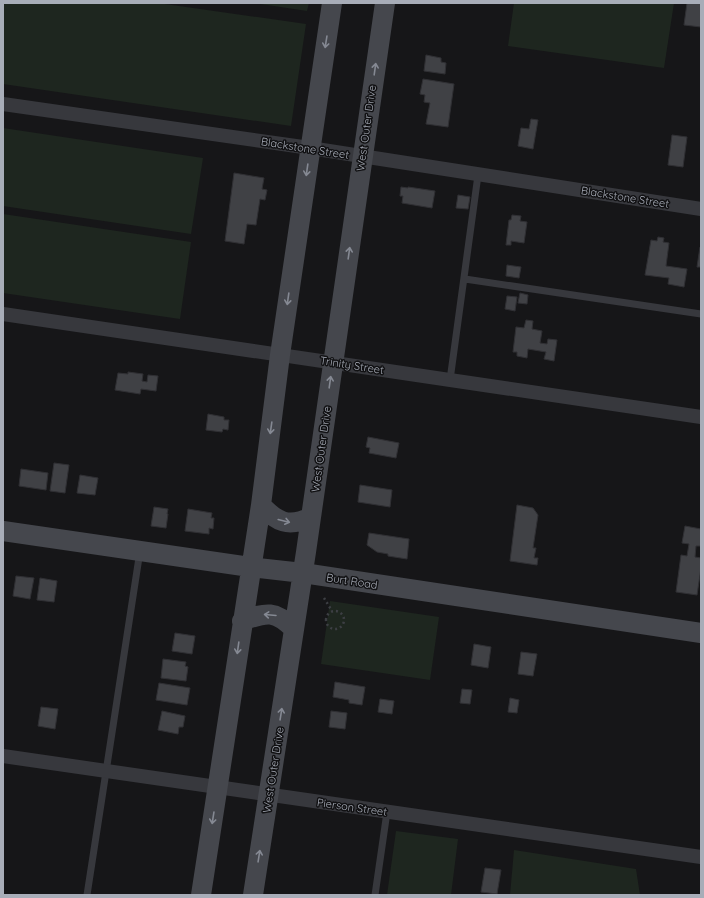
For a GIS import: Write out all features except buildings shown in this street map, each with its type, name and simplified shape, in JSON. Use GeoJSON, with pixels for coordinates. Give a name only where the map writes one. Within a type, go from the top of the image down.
{"type":"FeatureCollection","features":[{"type":"Feature","properties":{"kind":"main road"},"geometry":{"type":"LineString","coordinates":[[201,895],[250,567],[261,505],[280,355],[332,3]]}},
{"type":"Feature","properties":{"kind":"main road","name":"West Outer Drive"},"geometry":{"type":"LineString","coordinates":[[253,895],[303,573],[385,3]]}},
{"type":"Feature","properties":{"kind":"main road"},"geometry":{"type":"LineString","coordinates":[[261,505],[271,516],[281,522],[292,523],[311,517]]}},
{"type":"Feature","properties":{"kind":"main road","name":"Burt Road"},"geometry":{"type":"LineString","coordinates":[[3,531],[250,567],[303,573],[701,633]]}},
{"type":"Feature","properties":{"kind":"main road"},"geometry":{"type":"LineString","coordinates":[[242,622],[259,615],[273,614],[284,619],[294,629]]}},
{"type":"Feature","properties":{"kind":"street","name":"Blackstone Street"},"geometry":{"type":"LineString","coordinates":[[3,104],[310,148],[701,209]]}},
{"type":"Feature","properties":{"kind":"street","name":"Trinity Street"},"geometry":{"type":"LineString","coordinates":[[3,314],[701,417]]}},
{"type":"Feature","properties":{"kind":"street","name":"Pierson Street"},"geometry":{"type":"LineString","coordinates":[[3,756],[701,857]]}},
{"type":"Feature","properties":{"kind":"lane"},"geometry":{"type":"LineString","coordinates":[[450,380],[478,175]]}},
{"type":"Feature","properties":{"kind":"lane"},"geometry":{"type":"LineString","coordinates":[[465,279],[701,314]]}},
{"type":"Feature","properties":{"kind":"lane"},"geometry":{"type":"LineString","coordinates":[[87,895],[140,551]]}},
{"type":"Feature","properties":{"kind":"lane"},"geometry":{"type":"LineString","coordinates":[[374,895],[387,812]]}},
{"type":"Feature","properties":{"kind":"path"},"geometry":{"type":"LineString","coordinates":[[324,598],[332,612]]}},
{"type":"Feature","properties":{"kind":"path"},"geometry":{"type":"LineString","coordinates":[[337,611],[344,617],[344,622],[339,628],[334,629],[327,624],[326,619],[328,614],[332,612],[337,611]]}},
{"type":"Feature","properties":{"kind":"shaded area"},"geometry":{"type":"Polygon","coordinates":[[[3,3],[158,3],[306,24],[291,126],[3,84],[3,3]]]}},
{"type":"Feature","properties":{"kind":"shaded area"},"geometry":{"type":"Polygon","coordinates":[[[254,3],[309,3],[307,11],[254,3]]]}},
{"type":"Feature","properties":{"kind":"shaded area"},"geometry":{"type":"Polygon","coordinates":[[[514,3],[674,3],[664,68],[508,46],[514,3]]]}},
{"type":"Feature","properties":{"kind":"shaded area"},"geometry":{"type":"Polygon","coordinates":[[[3,128],[203,158],[191,234],[3,206],[3,128]]]}},
{"type":"Feature","properties":{"kind":"shaded area"},"geometry":{"type":"Polygon","coordinates":[[[3,214],[191,242],[180,319],[3,293],[3,214]]]}},
{"type":"Feature","properties":{"kind":"shaded area"},"geometry":{"type":"Polygon","coordinates":[[[330,601],[439,617],[430,680],[321,664],[330,601]]]}},
{"type":"Feature","properties":{"kind":"shaded area"},"geometry":{"type":"Polygon","coordinates":[[[396,831],[458,839],[451,895],[387,895],[396,831]]]}},
{"type":"Feature","properties":{"kind":"shaded area"},"geometry":{"type":"Polygon","coordinates":[[[514,850],[636,869],[640,895],[510,895],[514,850]]]}}]}
